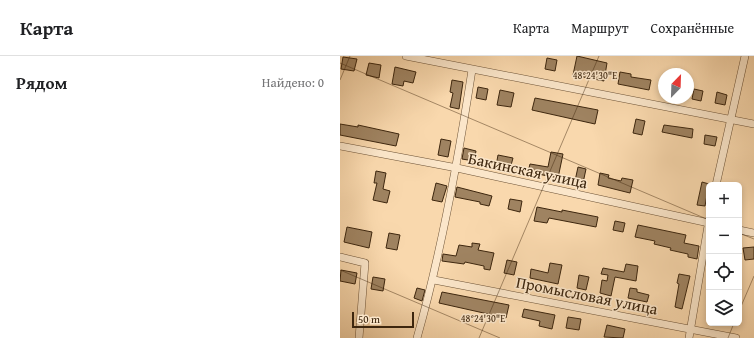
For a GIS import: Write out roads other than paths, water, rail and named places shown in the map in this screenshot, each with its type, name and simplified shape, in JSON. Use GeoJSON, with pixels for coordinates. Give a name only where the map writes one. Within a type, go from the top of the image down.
{"type":"FeatureCollection","features":[{"type":"Feature","properties":{"kind":"street"},"geometry":{"type":"LineString","coordinates":[[406,56],[754,124]]}},
{"type":"Feature","properties":{"kind":"street"},"geometry":{"type":"LineString","coordinates":[[717,182],[745,56]]}},
{"type":"Feature","properties":{"kind":"street"},"geometry":{"type":"LineString","coordinates":[[417,338],[434,280],[457,168],[472,70]]}},
{"type":"Feature","properties":{"kind":"street","name":"Бакинская улица"},"geometry":{"type":"LineString","coordinates":[[340,146],[457,168],[706,221]]}},
{"type":"Feature","properties":{"kind":"street"},"geometry":{"type":"LineString","coordinates":[[742,231],[754,233]]}},
{"type":"Feature","properties":{"kind":"street"},"geometry":{"type":"LineString","coordinates":[[689,338],[706,240]]}},
{"type":"Feature","properties":{"kind":"street"},"geometry":{"type":"LineString","coordinates":[[340,257],[366,263],[359,338]]}},
{"type":"Feature","properties":{"kind":"street","name":"Промысловая улица"},"geometry":{"type":"LineString","coordinates":[[434,280],[736,338]]}}]}
